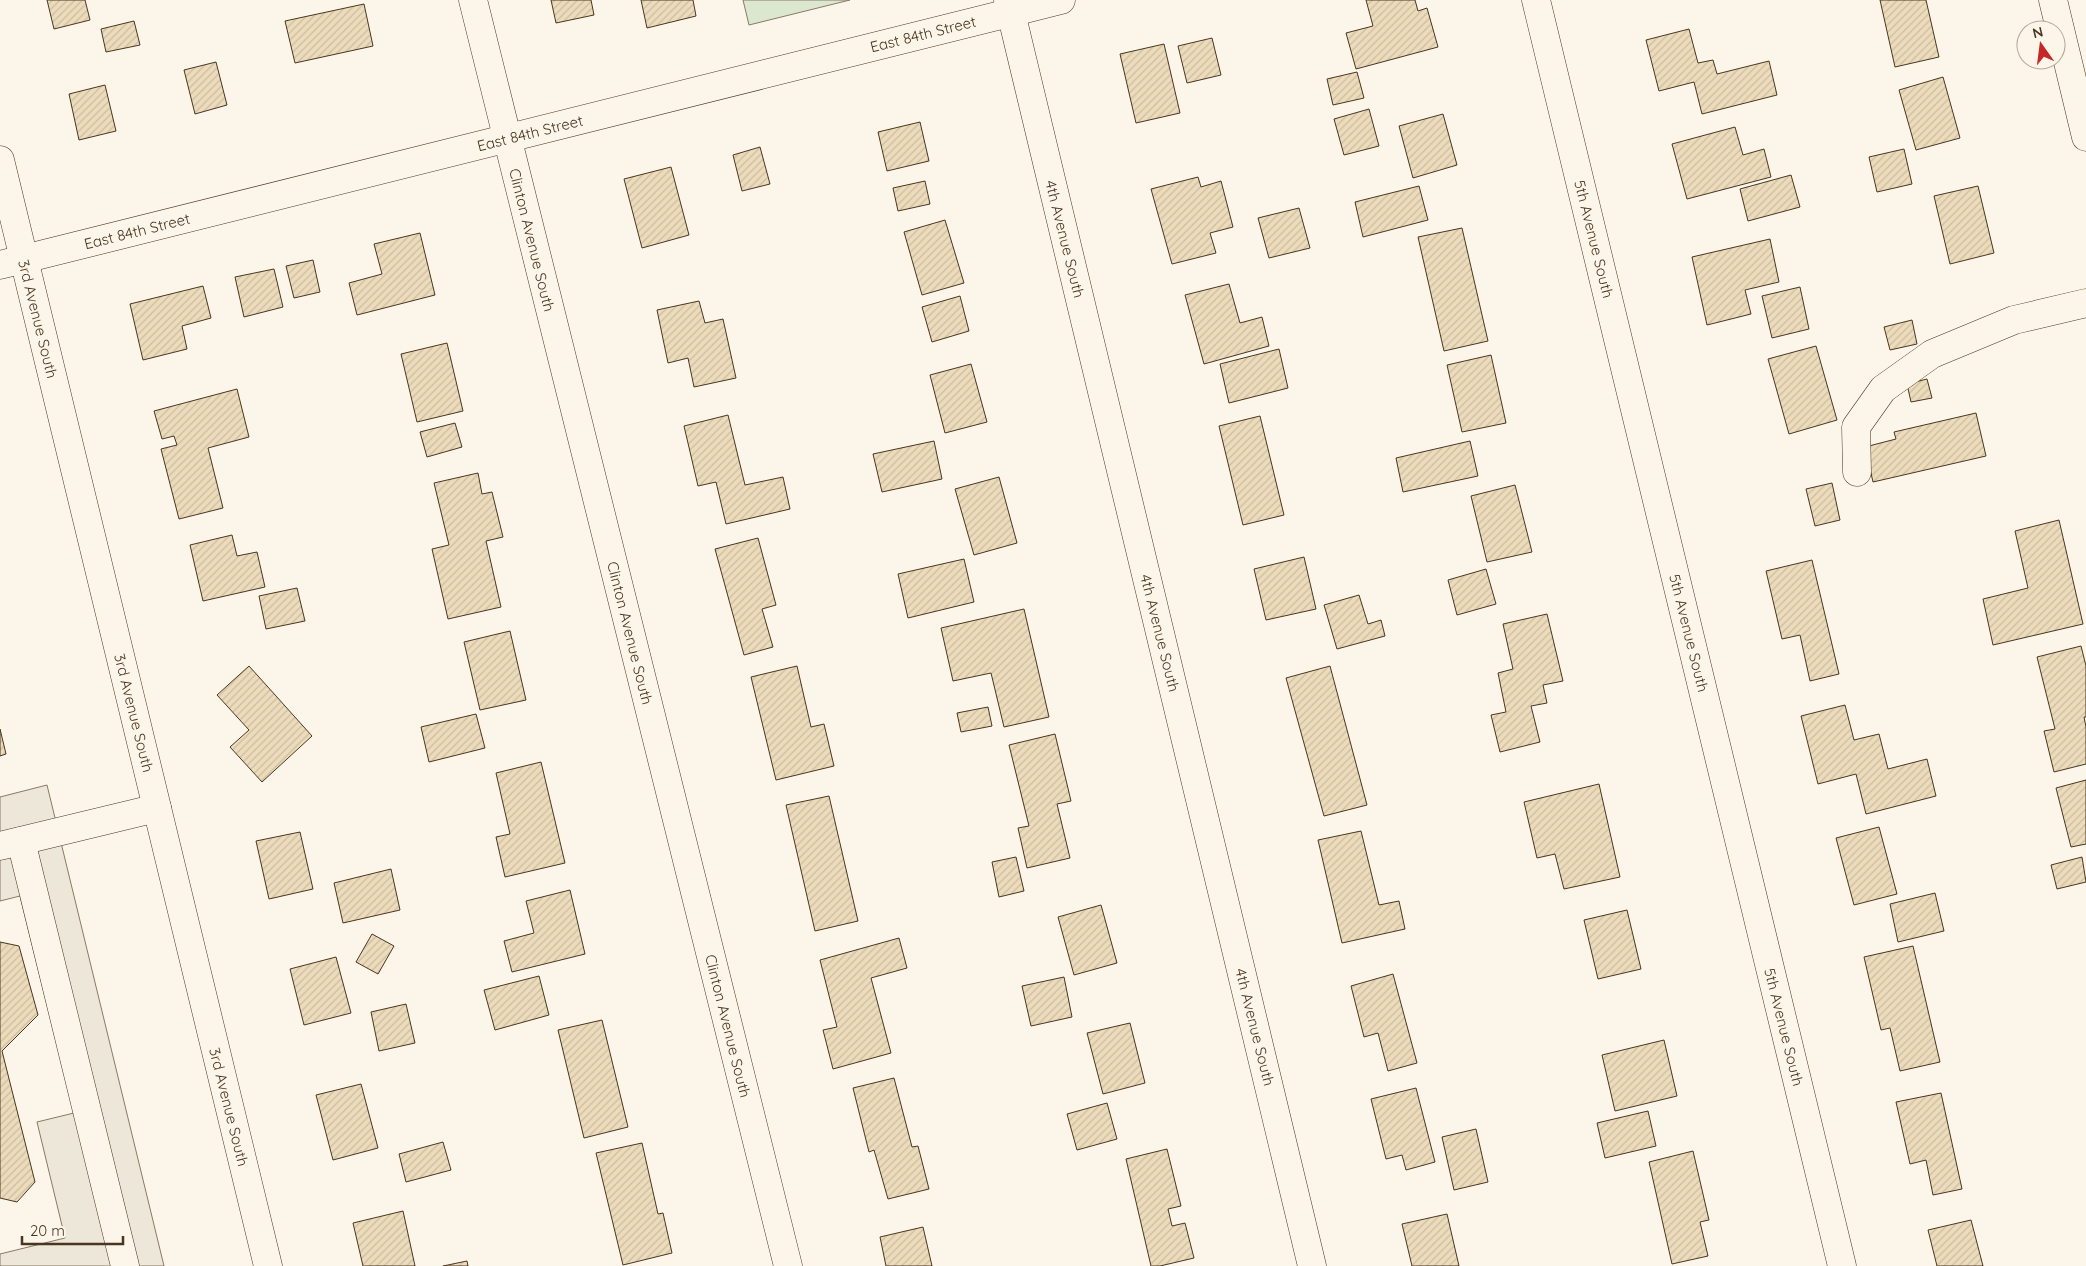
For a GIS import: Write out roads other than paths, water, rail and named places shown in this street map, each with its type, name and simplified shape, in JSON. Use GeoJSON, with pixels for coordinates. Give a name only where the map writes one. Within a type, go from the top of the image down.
{"type":"FeatureCollection","features":[{"type":"Feature","properties":{"kind":"street","name":"Clinton Avenue South"},"geometry":{"type":"LineString","coordinates":[[473,0],[788,1266]]}},
{"type":"Feature","properties":{"kind":"street","name":"East 84th Street"},"geometry":{"type":"LineString","coordinates":[[12,262],[507,139],[1009,6],[1060,0]]}},
{"type":"Feature","properties":{"kind":"street","name":"5th Avenue South"},"geometry":{"type":"LineString","coordinates":[[1536,0],[1842,1266]]}},
{"type":"Feature","properties":{"kind":"street"},"geometry":{"type":"LineString","coordinates":[[2053,0],[2086,137]]}},
{"type":"Feature","properties":{"kind":"street","name":"4th Avenue South"},"geometry":{"type":"LineString","coordinates":[[1009,6],[1312,1266]]}},
{"type":"Feature","properties":{"kind":"street","name":"3rd Avenue South"},"geometry":{"type":"LineString","coordinates":[[0,160],[12,262],[157,808],[268,1266]]}},
{"type":"Feature","properties":{"kind":"street"},"geometry":{"type":"LineString","coordinates":[[1857,472],[1856,427],[1884,389],[1932,354],[2014,320],[2086,303]]}},
{"type":"Feature","properties":{"kind":"street"},"geometry":{"type":"LineString","coordinates":[[125,1266],[10,844],[157,808]]}}]}
